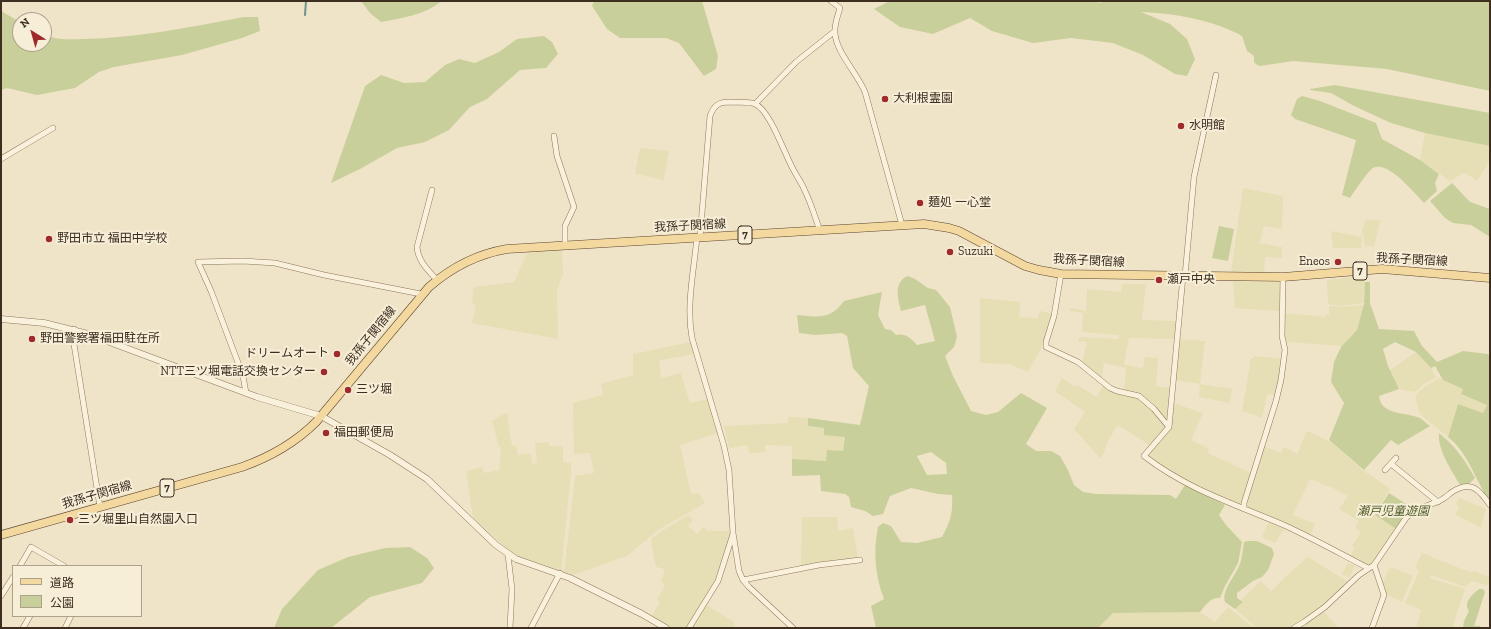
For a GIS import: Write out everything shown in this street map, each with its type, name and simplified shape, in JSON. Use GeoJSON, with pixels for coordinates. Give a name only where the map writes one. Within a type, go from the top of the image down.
{"type":"FeatureCollection","features":[{"type":"Feature","properties":{"kind":"main road","name":"我孫子関宿線"},"geometry":{"type":"LineString","coordinates":[[1,535],[234,469],[263,459],[281,450],[311,427],[421,294],[437,280],[462,263],[492,252],[513,248],[924,224],[949,228],[966,234],[1025,266],[1061,274],[1283,278],[1382,269],[1490,278]]}},
{"type":"Feature","properties":{"kind":"street"},"geometry":{"type":"LineString","coordinates":[[831,1],[840,8],[835,31],[836,40],[865,92],[902,226]]}},
{"type":"Feature","properties":{"kind":"street"},"geometry":{"type":"LineString","coordinates":[[755,104],[796,62],[835,31]]}},
{"type":"Feature","properties":{"kind":"street"},"geometry":{"type":"LineString","coordinates":[[1216,75],[1194,177],[1169,427],[1144,456],[1181,481],[1228,504],[1288,527],[1371,567],[1384,595],[1372,628]]}},
{"type":"Feature","properties":{"kind":"street"},"geometry":{"type":"LineString","coordinates":[[792,628],[743,580],[737,564],[733,533],[729,470],[724,446],[692,338],[690,326],[689,313],[710,116],[713,108],[717,104],[724,102],[755,104],[762,109],[770,121],[805,190],[820,231]]}},
{"type":"Feature","properties":{"kind":"street"},"geometry":{"type":"LineString","coordinates":[[1,159],[53,128]]}},
{"type":"Feature","properties":{"kind":"street"},"geometry":{"type":"LineString","coordinates":[[554,136],[557,156],[574,207],[565,226],[565,245]]}},
{"type":"Feature","properties":{"kind":"street"},"geometry":{"type":"LineString","coordinates":[[432,190],[417,247],[423,264],[437,280]]}},
{"type":"Feature","properties":{"kind":"street"},"geometry":{"type":"LineString","coordinates":[[246,393],[243,376],[211,291],[198,262],[243,261],[275,263],[324,275],[421,294]]}},
{"type":"Feature","properties":{"kind":"street"},"geometry":{"type":"LineString","coordinates":[[1061,274],[1054,316],[1046,347],[1078,362],[1110,388],[1139,396],[1154,409],[1169,427]]}},
{"type":"Feature","properties":{"kind":"street"},"geometry":{"type":"LineString","coordinates":[[1244,509],[1244,503],[1276,401],[1281,380],[1286,350],[1282,336],[1283,278]]}},
{"type":"Feature","properties":{"kind":"street"},"geometry":{"type":"LineString","coordinates":[[1,320],[44,323],[74,329],[257,397],[321,416],[390,455],[427,479],[508,555],[528,564],[560,573],[642,614],[666,628]]}},
{"type":"Feature","properties":{"kind":"street"},"geometry":{"type":"LineString","coordinates":[[74,329],[73,338],[100,507]]}},
{"type":"Feature","properties":{"kind":"street"},"geometry":{"type":"LineString","coordinates":[[1385,470],[1396,458]]}},
{"type":"Feature","properties":{"kind":"street"},"geometry":{"type":"LineString","coordinates":[[1391,464],[1438,502]]}},
{"type":"Feature","properties":{"kind":"street"},"geometry":{"type":"LineString","coordinates":[[1294,628],[1325,607],[1359,575],[1371,567],[1410,514],[1420,508],[1438,502],[1464,485],[1471,486],[1479,491],[1490,505]]}},
{"type":"Feature","properties":{"kind":"street"},"geometry":{"type":"LineString","coordinates":[[689,628],[718,581],[733,533]]}},
{"type":"Feature","properties":{"kind":"street"},"geometry":{"type":"LineString","coordinates":[[21,565],[31,547],[61,565]]}},
{"type":"Feature","properties":{"kind":"street"},"geometry":{"type":"LineString","coordinates":[[508,555],[512,589],[510,628]]}},
{"type":"Feature","properties":{"kind":"street"},"geometry":{"type":"LineString","coordinates":[[743,580],[819,565],[860,560]]}},
{"type":"Feature","properties":{"kind":"street"},"geometry":{"type":"LineString","coordinates":[[531,628],[560,573]]}},
{"type":"Feature","properties":{"kind":"street"},"geometry":{"type":"LineString","coordinates":[[1,596],[12,579]]}},
{"type":"Feature","properties":{"kind":"street"},"geometry":{"type":"LineString","coordinates":[[23,628],[29,617]]}},
{"type":"Feature","properties":{"kind":"street"},"geometry":{"type":"LineString","coordinates":[[65,628],[70,617]]}},
{"type":"Feature","properties":{"kind":"shaded area"},"geometry":{"type":"Polygon","coordinates":[[[1425,133],[1490,146],[1490,160],[1477,181],[1464,173],[1450,181],[1420,160],[1425,133]]]}},
{"type":"Feature","properties":{"kind":"shaded area"},"geometry":{"type":"Polygon","coordinates":[[[640,148],[669,151],[664,180],[633,173],[635,173],[640,148]]]}},
{"type":"Feature","properties":{"kind":"shaded area"},"geometry":{"type":"Polygon","coordinates":[[[1243,188],[1283,196],[1282,229],[1264,226],[1260,243],[1282,247],[1282,258],[1265,257],[1264,273],[1231,273],[1243,188]]]}},
{"type":"Feature","properties":{"kind":"shaded area"},"geometry":{"type":"Polygon","coordinates":[[[1366,219],[1371,221],[1372,219],[1380,221],[1374,247],[1365,245],[1362,230],[1366,219]]]}},
{"type":"Feature","properties":{"kind":"shaded area"},"geometry":{"type":"Polygon","coordinates":[[[1331,231],[1362,237],[1361,248],[1333,248],[1331,231]]]}},
{"type":"Feature","properties":{"kind":"shaded area"},"geometry":{"type":"Polygon","coordinates":[[[562,248],[563,274],[557,290],[558,339],[472,323],[476,306],[472,303],[474,287],[514,282],[528,251],[562,248]]]}},
{"type":"Feature","properties":{"kind":"shaded area"},"geometry":{"type":"Polygon","coordinates":[[[1363,276],[1365,282],[1364,303],[1339,306],[1328,304],[1327,280],[1363,276]]]}},
{"type":"Feature","properties":{"kind":"shaded area"},"geometry":{"type":"Polygon","coordinates":[[[1233,281],[1279,282],[1281,285],[1281,311],[1235,308],[1233,281]]]}},
{"type":"Feature","properties":{"kind":"shaded area"},"geometry":{"type":"Polygon","coordinates":[[[1122,284],[1146,284],[1142,320],[1176,321],[1175,339],[1129,338],[1124,365],[1143,368],[1145,357],[1158,358],[1156,386],[1171,388],[1168,422],[1153,406],[1124,392],[1126,368],[1104,363],[1101,380],[1082,363],[1087,342],[1078,341],[1079,337],[1119,339],[1119,335],[1082,332],[1083,313],[1070,311],[1070,308],[1086,311],[1087,289],[1121,292],[1122,284]]]}},
{"type":"Feature","properties":{"kind":"shaded area"},"geometry":{"type":"Polygon","coordinates":[[[980,298],[1021,302],[1019,317],[1037,318],[1040,311],[1053,314],[1046,340],[1028,372],[1009,364],[980,363],[980,298]]]}},
{"type":"Feature","properties":{"kind":"shaded area"},"geometry":{"type":"Polygon","coordinates":[[[1364,305],[1357,330],[1342,346],[1287,342],[1284,332],[1285,313],[1325,317],[1325,314],[1329,315],[1329,306],[1341,307],[1364,305]]]}},
{"type":"Feature","properties":{"kind":"shaded area"},"geometry":{"type":"Polygon","coordinates":[[[1178,339],[1205,341],[1200,384],[1175,380],[1178,339]]]}},
{"type":"Feature","properties":{"kind":"shaded area"},"geometry":{"type":"Polygon","coordinates":[[[691,342],[694,354],[661,360],[659,362],[661,378],[681,373],[690,403],[708,399],[718,433],[680,445],[691,494],[699,493],[705,503],[658,530],[627,556],[573,575],[564,573],[575,476],[594,473],[590,453],[574,454],[573,403],[603,395],[601,384],[633,375],[633,354],[691,342]]]}},
{"type":"Feature","properties":{"kind":"shaded area"},"geometry":{"type":"Polygon","coordinates":[[[1416,352],[1431,368],[1436,377],[1424,384],[1415,392],[1399,389],[1390,370],[1416,352]]]}},
{"type":"Feature","properties":{"kind":"shaded area"},"geometry":{"type":"Polygon","coordinates":[[[1254,356],[1283,359],[1276,395],[1267,394],[1262,418],[1242,411],[1251,358],[1254,359],[1254,356]]]}},
{"type":"Feature","properties":{"kind":"shaded area"},"geometry":{"type":"Polygon","coordinates":[[[1062,378],[1074,386],[1078,385],[1096,397],[1104,385],[1143,400],[1167,427],[1151,446],[1118,425],[1109,439],[1101,459],[1074,429],[1085,412],[1055,391],[1062,378]]]}},
{"type":"Feature","properties":{"kind":"shaded area"},"geometry":{"type":"Polygon","coordinates":[[[1439,378],[1463,389],[1461,394],[1487,405],[1483,413],[1458,404],[1448,437],[1422,416],[1419,412],[1416,400],[1416,396],[1420,390],[1439,378]]]}},
{"type":"Feature","properties":{"kind":"shaded area"},"geometry":{"type":"Polygon","coordinates":[[[1200,384],[1232,389],[1230,403],[1199,397],[1200,384]]]}},
{"type":"Feature","properties":{"kind":"shaded area"},"geometry":{"type":"Polygon","coordinates":[[[1173,403],[1203,413],[1191,440],[1209,449],[1208,453],[1251,473],[1242,503],[1239,505],[1179,478],[1147,456],[1170,428],[1173,403]]]}},
{"type":"Feature","properties":{"kind":"shaded area"},"geometry":{"type":"Polygon","coordinates":[[[507,413],[512,446],[516,445],[518,455],[531,453],[532,464],[537,463],[535,443],[549,442],[549,446],[563,446],[563,462],[571,463],[561,571],[514,555],[473,518],[466,471],[482,467],[484,473],[499,470],[501,447],[499,447],[492,421],[507,413]]]}},
{"type":"Feature","properties":{"kind":"shaded area"},"geometry":{"type":"Polygon","coordinates":[[[788,417],[808,418],[808,426],[824,428],[845,437],[843,452],[826,461],[792,459],[792,446],[765,445],[765,452],[749,453],[748,445],[729,448],[724,426],[788,423],[788,417]]]}},
{"type":"Feature","properties":{"kind":"shaded area"},"geometry":{"type":"Polygon","coordinates":[[[1307,431],[1329,441],[1364,471],[1390,489],[1374,515],[1396,529],[1375,560],[1368,566],[1350,556],[1355,548],[1352,546],[1361,532],[1355,528],[1359,521],[1339,509],[1348,496],[1335,489],[1310,479],[1293,515],[1315,524],[1310,535],[1308,536],[1248,509],[1245,503],[1263,446],[1281,453],[1284,447],[1297,454],[1307,431]]]}},
{"type":"Feature","properties":{"kind":"shaded area"},"geometry":{"type":"Polygon","coordinates":[[[1459,498],[1486,509],[1481,528],[1455,515],[1459,507],[1456,504],[1459,498]]]}},
{"type":"Feature","properties":{"kind":"shaded area"},"geometry":{"type":"Polygon","coordinates":[[[688,515],[693,520],[688,526],[697,534],[703,527],[709,531],[730,531],[731,534],[715,581],[687,628],[672,628],[652,616],[660,602],[657,600],[665,585],[661,581],[665,569],[656,567],[651,539],[688,515]]]}},
{"type":"Feature","properties":{"kind":"shaded area"},"geometry":{"type":"Polygon","coordinates":[[[802,517],[837,517],[838,531],[853,528],[858,559],[801,567],[802,517]]]}},
{"type":"Feature","properties":{"kind":"shaded area"},"geometry":{"type":"Polygon","coordinates":[[[1268,523],[1284,529],[1275,543],[1262,537],[1268,523]]]}},
{"type":"Feature","properties":{"kind":"shaded area"},"geometry":{"type":"Polygon","coordinates":[[[1422,553],[1472,573],[1474,571],[1490,577],[1490,586],[1472,581],[1465,587],[1431,575],[1430,578],[1465,589],[1452,628],[1416,628],[1421,610],[1405,603],[1419,571],[1415,568],[1422,553]]]}},
{"type":"Feature","properties":{"kind":"shaded area"},"geometry":{"type":"Polygon","coordinates":[[[1308,557],[1350,583],[1324,606],[1290,628],[1257,628],[1235,609],[1243,602],[1241,600],[1261,581],[1271,591],[1308,557]]]}},
{"type":"Feature","properties":{"kind":"shaded area"},"geometry":{"type":"Polygon","coordinates":[[[1348,563],[1355,566],[1349,578],[1342,574],[1348,563]]]}},
{"type":"Feature","properties":{"kind":"shaded area"},"geometry":{"type":"Polygon","coordinates":[[[1390,567],[1413,576],[1402,602],[1385,593],[1382,583],[1390,567]]]}},
{"type":"Feature","properties":{"kind":"shaded area"},"geometry":{"type":"Polygon","coordinates":[[[706,605],[734,622],[734,628],[692,628],[706,605]]]}},
{"type":"Feature","properties":{"kind":"shaded area"},"geometry":{"type":"Polygon","coordinates":[[[1228,607],[1254,628],[1098,628],[1113,613],[1200,612],[1215,622],[1228,607]]]}},
{"type":"Feature","properties":{"kind":"shaded area"},"geometry":{"type":"Polygon","coordinates":[[[1322,610],[1339,628],[1297,628],[1322,610]]]}},
{"type":"Feature","properties":{"kind":"green space"},"geometry":{"type":"Polygon","coordinates":[[[361,1],[442,1],[421,13],[381,22],[370,13],[361,1]]]}},
{"type":"Feature","properties":{"kind":"green space"},"geometry":{"type":"Polygon","coordinates":[[[594,1],[702,1],[718,56],[716,69],[704,76],[679,43],[666,38],[620,38],[607,29],[592,6],[594,1]]]}},
{"type":"Feature","properties":{"kind":"green space"},"geometry":{"type":"Polygon","coordinates":[[[890,1],[1089,1],[1102,3],[1098,1],[1490,1],[1490,91],[1387,69],[1293,61],[1260,66],[1254,62],[1254,56],[1247,51],[1242,36],[1231,30],[1193,18],[1141,12],[1170,24],[1187,39],[1195,59],[1187,76],[1175,74],[1143,55],[1113,43],[1071,38],[1033,43],[992,31],[970,18],[933,34],[900,27],[874,9],[890,1]]]}},
{"type":"Feature","properties":{"kind":"green space"},"geometry":{"type":"Polygon","coordinates":[[[1,11],[12,17],[12,52],[52,52],[52,37],[83,39],[123,37],[204,25],[244,17],[258,17],[260,31],[242,38],[182,55],[114,67],[99,72],[75,88],[37,95],[7,88],[1,90],[1,11]]]}},
{"type":"Feature","properties":{"kind":"green space"},"geometry":{"type":"Polygon","coordinates":[[[544,36],[552,42],[558,54],[546,68],[520,70],[487,99],[470,107],[449,130],[425,142],[397,148],[360,169],[331,183],[365,86],[381,75],[404,83],[425,82],[445,65],[459,59],[475,63],[499,52],[517,39],[544,36]]]}},
{"type":"Feature","properties":{"kind":"green space"},"geometry":{"type":"Polygon","coordinates":[[[1335,85],[1490,113],[1490,146],[1425,133],[1391,123],[1354,106],[1331,93],[1310,90],[1335,85]]]}},
{"type":"Feature","properties":{"kind":"green space"},"geometry":{"type":"Polygon","coordinates":[[[1302,96],[1320,101],[1376,123],[1382,139],[1420,160],[1439,174],[1435,183],[1437,191],[1424,203],[1393,173],[1379,167],[1371,170],[1350,198],[1342,195],[1356,140],[1295,119],[1291,115],[1297,99],[1302,96]]]}},
{"type":"Feature","properties":{"kind":"green space"},"geometry":{"type":"Polygon","coordinates":[[[1452,183],[1470,202],[1490,209],[1490,237],[1471,225],[1453,223],[1445,218],[1430,201],[1452,183]]]}},
{"type":"Feature","properties":{"kind":"green space"},"geometry":{"type":"Polygon","coordinates":[[[1219,226],[1234,229],[1228,261],[1212,258],[1219,226]]]}},
{"type":"Feature","properties":{"kind":"green space"},"geometry":{"type":"Polygon","coordinates":[[[908,276],[928,288],[936,290],[950,307],[957,337],[954,347],[945,356],[953,376],[971,411],[986,415],[998,412],[1021,393],[1047,408],[1026,444],[1036,451],[1051,451],[1060,456],[1074,485],[1083,492],[1096,494],[1170,495],[1176,499],[1185,485],[1225,505],[1219,515],[1242,542],[1238,563],[1220,598],[1211,600],[1200,612],[1113,613],[1098,628],[876,628],[871,606],[884,599],[877,572],[875,554],[878,527],[883,523],[891,526],[901,542],[917,543],[942,537],[951,516],[952,495],[938,494],[911,488],[890,496],[883,514],[873,516],[865,511],[851,507],[849,497],[845,494],[821,491],[820,475],[792,476],[792,459],[826,461],[827,450],[843,451],[845,437],[824,435],[824,428],[808,426],[808,418],[860,425],[869,386],[853,368],[847,336],[842,333],[816,335],[799,333],[797,315],[823,316],[834,311],[844,301],[882,292],[878,315],[885,329],[891,330],[896,335],[908,337],[917,345],[935,341],[925,305],[901,311],[898,286],[903,279],[908,276]],[[931,452],[917,456],[927,475],[947,474],[946,463],[931,452]]]}},
{"type":"Feature","properties":{"kind":"green space"},"geometry":{"type":"Polygon","coordinates":[[[1365,282],[1370,282],[1370,303],[1379,329],[1414,331],[1422,346],[1437,362],[1463,351],[1488,354],[1490,357],[1490,501],[1467,459],[1448,437],[1458,404],[1483,413],[1487,405],[1461,394],[1463,389],[1443,380],[1435,366],[1431,368],[1416,352],[1395,342],[1383,349],[1388,366],[1399,389],[1379,396],[1381,402],[1384,407],[1389,410],[1415,416],[1430,426],[1398,445],[1391,440],[1364,470],[1329,440],[1344,403],[1331,382],[1334,362],[1341,347],[1357,330],[1364,304],[1365,282]]]}},
{"type":"Feature","properties":{"kind":"green space"},"geometry":{"type":"Polygon","coordinates":[[[1439,433],[1455,448],[1471,471],[1475,478],[1469,484],[1460,485],[1440,446],[1439,433]]]}},
{"type":"Feature","properties":{"kind":"green space","name":"瀬戸児童遊園"},"geometry":{"type":"Polygon","coordinates":[[[1389,493],[1414,509],[1396,529],[1375,515],[1389,493]]]}},
{"type":"Feature","properties":{"kind":"green space"},"geometry":{"type":"Polygon","coordinates":[[[1257,541],[1272,548],[1274,554],[1268,570],[1262,577],[1253,581],[1237,593],[1237,598],[1243,602],[1235,609],[1225,602],[1224,598],[1227,588],[1240,564],[1244,542],[1257,541]]]}},
{"type":"Feature","properties":{"kind":"green space"},"geometry":{"type":"Polygon","coordinates":[[[410,547],[427,558],[434,568],[422,583],[370,597],[331,628],[274,628],[282,609],[318,570],[348,557],[385,548],[410,547]]]}},
{"type":"Feature","properties":{"kind":"green space"},"geometry":{"type":"Polygon","coordinates":[[[1479,589],[1483,589],[1485,592],[1474,626],[1480,626],[1480,628],[1463,628],[1464,621],[1469,611],[1467,608],[1468,602],[1471,596],[1479,589]]]}},
{"type":"Feature","properties":{"kind":"waterway"},"geometry":{"type":"LineString","coordinates":[[305,15],[306,1]]}},
{"type":"Feature","properties":{"kind":"place","name":"大利根霊園"},"geometry":{"type":"Point","coordinates":[885,99]}},
{"type":"Feature","properties":{"kind":"place","name":"水明館"},"geometry":{"type":"Point","coordinates":[1181,126]}},
{"type":"Feature","properties":{"kind":"place","name":"麺処 一心堂"},"geometry":{"type":"Point","coordinates":[920,203]}},
{"type":"Feature","properties":{"kind":"place","name":"野田市立 福田中学校"},"geometry":{"type":"Point","coordinates":[49,239]}},
{"type":"Feature","properties":{"kind":"place","name":"Suzuki"},"geometry":{"type":"Point","coordinates":[950,252]}},
{"type":"Feature","properties":{"kind":"place","name":"Eneos"},"geometry":{"type":"Point","coordinates":[1338,262]}},
{"type":"Feature","properties":{"kind":"place","name":"瀬戸中央"},"geometry":{"type":"Point","coordinates":[1159,280]}},
{"type":"Feature","properties":{"kind":"place","name":"野田警察署福田駐在所"},"geometry":{"type":"Point","coordinates":[32,339]}},
{"type":"Feature","properties":{"kind":"place","name":"ドリームオート"},"geometry":{"type":"Point","coordinates":[337,354]}},
{"type":"Feature","properties":{"kind":"place","name":"NTT三ツ堀電話交換センター"},"geometry":{"type":"Point","coordinates":[324,372]}},
{"type":"Feature","properties":{"kind":"place","name":"三ツ堀"},"geometry":{"type":"Point","coordinates":[348,390]}},
{"type":"Feature","properties":{"kind":"place","name":"福田郵便局"},"geometry":{"type":"Point","coordinates":[326,433]}},
{"type":"Feature","properties":{"kind":"place","name":"三ツ堀里山自然園入口"},"geometry":{"type":"Point","coordinates":[70,520]}}]}
